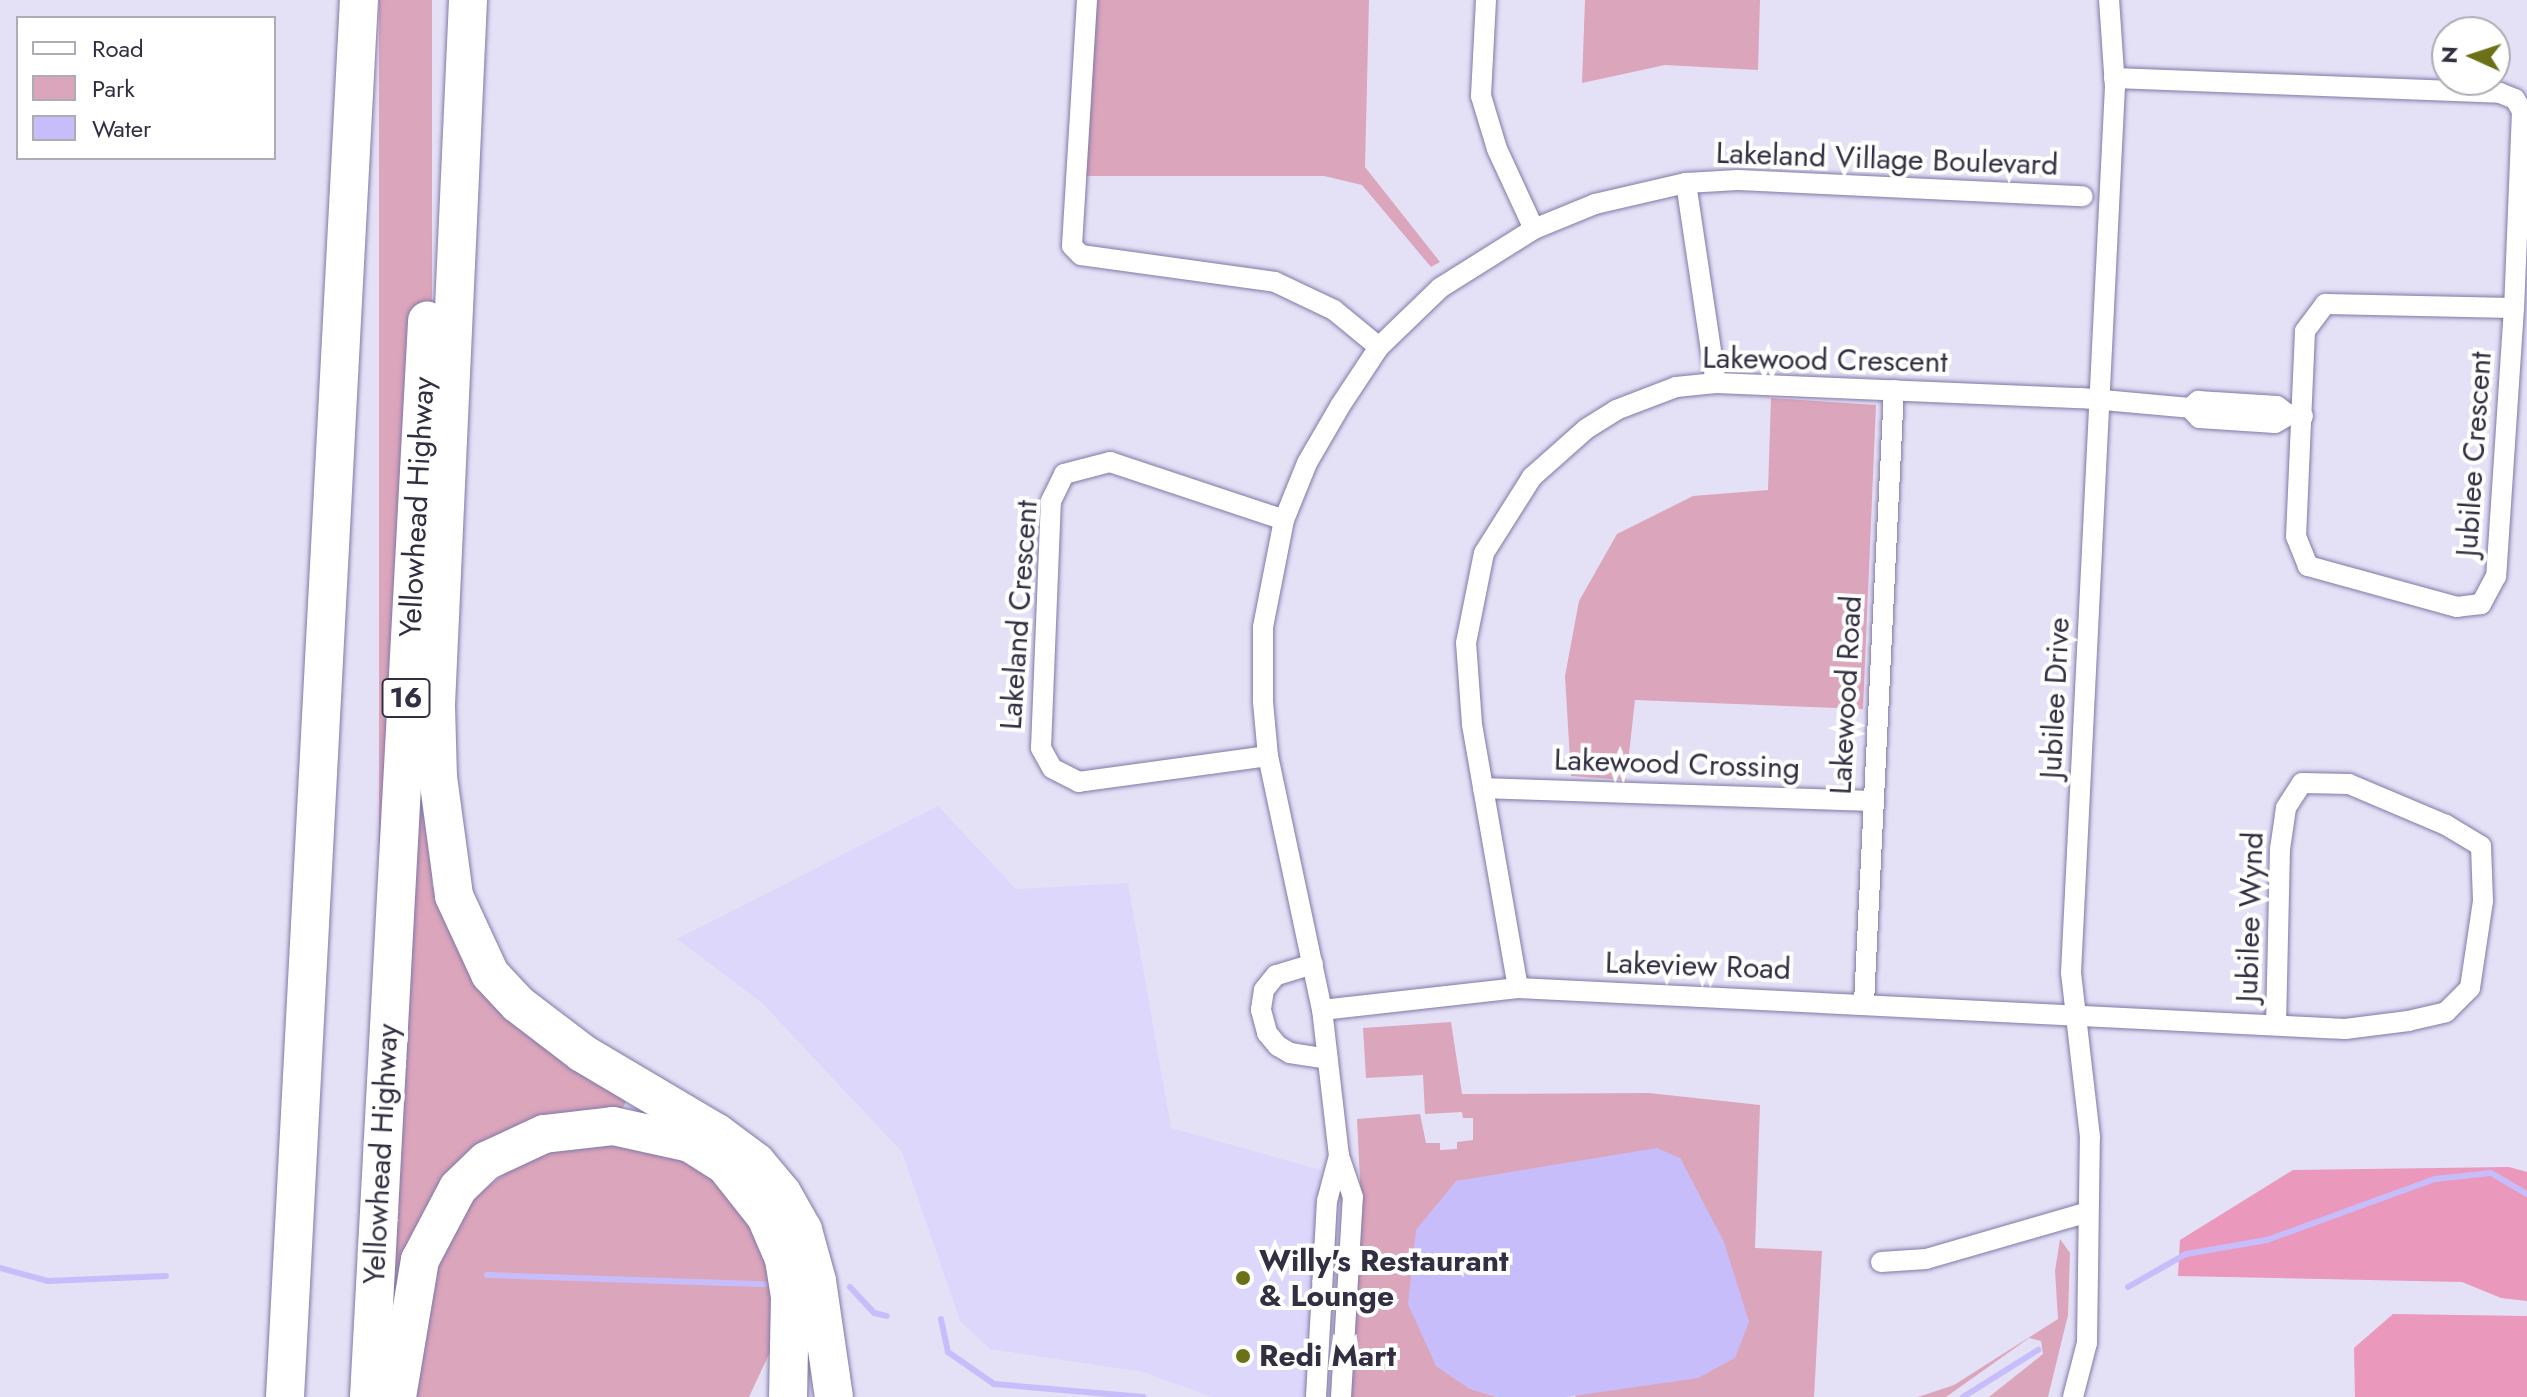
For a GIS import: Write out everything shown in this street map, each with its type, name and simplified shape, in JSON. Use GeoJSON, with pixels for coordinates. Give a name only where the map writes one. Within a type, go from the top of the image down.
{"type":"FeatureCollection","features":[{"type":"Feature","properties":{"kind":"highway"},"geometry":{"type":"LineString","coordinates":[[285,1397],[359,0]]}},
{"type":"Feature","properties":{"kind":"highway","name":"Yellowhead Highway"},"geometry":{"type":"LineString","coordinates":[[369,1397],[446,0]]}},
{"type":"Feature","properties":{"kind":"highway"},"geometry":{"type":"LineString","coordinates":[[468,0],[436,706],[438,777],[454,896],[490,974],[553,1034],[756,1162],[803,1230],[834,1397]]}},
{"type":"Feature","properties":{"kind":"highway"},"geometry":{"type":"LineString","coordinates":[[266,1397],[302,1081]]}},
{"type":"Feature","properties":{"kind":"highway"},"geometry":{"type":"LineString","coordinates":[[397,1397],[420,1260],[458,1188],[486,1161],[515,1146],[582,1127],[613,1126],[690,1143],[725,1165],[744,1185],[784,1259],[791,1356],[788,1397]]}},
{"type":"Feature","properties":{"kind":"highway"},"geometry":{"type":"LineString","coordinates":[[813,1397],[819,1306]]}},
{"type":"Feature","properties":{"kind":"highway"},"geometry":{"type":"LineString","coordinates":[[765,1397],[791,1356]]}},
{"type":"Feature","properties":{"kind":"street"},"geometry":{"type":"LineString","coordinates":[[1087,0],[1072,246],[1081,255],[1275,282],[1334,310],[1379,347]]}},
{"type":"Feature","properties":{"kind":"street"},"geometry":{"type":"LineString","coordinates":[[1486,0],[1481,96],[1497,149],[1534,229]]}},
{"type":"Feature","properties":{"kind":"street","name":"Jubilee Drive"},"geometry":{"type":"LineString","coordinates":[[2073,1397],[2087,1343],[2085,1213],[2090,1137],[2073,1017],[2114,78],[2109,0]]}},
{"type":"Feature","properties":{"kind":"street","name":"Jubilee Crescent"},"geometry":{"type":"LineString","coordinates":[[2114,78],[2500,93],[2515,99],[2522,111],[2514,308],[2496,576],[2481,604],[2457,607],[2308,566],[2296,537],[2296,415],[2305,331],[2325,304],[2514,308]]}},
{"type":"Feature","properties":{"kind":"street","name":"Lakeland Village Boulevard"},"geometry":{"type":"LineString","coordinates":[[1341,1397],[1353,1197],[1339,1156],[1322,1010],[1268,756],[1263,627],[1284,520],[1307,463],[1379,347],[1440,288],[1534,229],[1595,204],[1686,183],[1738,180],[2083,196]]}},
{"type":"Feature","properties":{"kind":"street"},"geometry":{"type":"LineString","coordinates":[[1686,183],[1716,383]]}},
{"type":"Feature","properties":{"kind":"street","name":"Lakewood Crescent"},"geometry":{"type":"LineString","coordinates":[[1518,988],[1483,788],[1466,643],[1484,553],[1532,477],[1586,429],[1616,410],[1676,387],[1716,383],[2099,399]]}},
{"type":"Feature","properties":{"kind":"street","name":"Lakewood Road"},"geometry":{"type":"LineString","coordinates":[[1864,1003],[1870,801],[1894,390]]}},
{"type":"Feature","properties":{"kind":"street"},"geometry":{"type":"LineString","coordinates":[[2099,399],[2190,408],[2199,418],[2275,423],[2296,415]]}},
{"type":"Feature","properties":{"kind":"street","name":"Lakeland Crescent"},"geometry":{"type":"LineString","coordinates":[[1268,756],[1079,782],[1052,768],[1041,748],[1051,501],[1064,474],[1110,462],[1284,520]]}},
{"type":"Feature","properties":{"kind":"street","name":"Jubilee Wynd"},"geometry":{"type":"LineString","coordinates":[[2073,1017],[2345,1029],[2446,1012],[2470,988],[2475,967],[2483,901],[2481,846],[2446,825],[2349,784],[2302,783],[2286,808],[2280,849],[2276,1025]]}},
{"type":"Feature","properties":{"kind":"street","name":"Lakewood Crossing"},"geometry":{"type":"LineString","coordinates":[[1483,788],[1870,801]]}},
{"type":"Feature","properties":{"kind":"street"},"geometry":{"type":"LineString","coordinates":[[1313,964],[1276,975],[1264,990],[1261,1010],[1267,1033],[1278,1046],[1290,1053],[1328,1059]]}},
{"type":"Feature","properties":{"kind":"street","name":"Lakeview Road"},"geometry":{"type":"LineString","coordinates":[[1322,1010],[1518,988],[1864,1003],[2073,1017]]}},
{"type":"Feature","properties":{"kind":"street","name":"Lakeland Village Boulevard"},"geometry":{"type":"LineString","coordinates":[[1316,1397],[1327,1201],[1339,1156]]}},
{"type":"Feature","properties":{"kind":"street"},"geometry":{"type":"LineString","coordinates":[[1881,1262],[1926,1259],[2085,1213]]}},
{"type":"Feature","properties":{"kind":"street"},"geometry":{"type":"LineString","coordinates":[[1322,1306],[1347,1305]]}},
{"type":"Feature","properties":{"kind":"shaded area"},"geometry":{"type":"Polygon","coordinates":[[[938,806],[1016,889],[1128,883],[1171,1128],[1321,1170],[1305,1397],[1212,1397],[1143,1372],[990,1349],[960,1321],[902,1152],[762,1003],[677,939],[938,806]]]}},
{"type":"Feature","properties":{"kind":"shaded area"},"geometry":{"type":"Polygon","coordinates":[[[2509,1167],[2527,1172],[2527,1301],[2501,1298],[2462,1282],[2178,1276],[2180,1240],[2293,1170],[2509,1167]]]}},
{"type":"Feature","properties":{"kind":"shaded area"},"geometry":{"type":"Polygon","coordinates":[[[2393,1314],[2527,1316],[2527,1397],[2355,1397],[2354,1348],[2393,1314]]]}},
{"type":"Feature","properties":{"kind":"green space"},"geometry":{"type":"Polygon","coordinates":[[[379,0],[432,0],[432,1397],[379,1397],[379,0]]]}},
{"type":"Feature","properties":{"kind":"green space"},"geometry":{"type":"Polygon","coordinates":[[[1094,0],[1369,0],[1365,167],[1440,262],[1431,267],[1362,185],[1324,176],[1084,176],[1094,0]]]}},
{"type":"Feature","properties":{"kind":"green space"},"geometry":{"type":"Polygon","coordinates":[[[1585,0],[1760,0],[1758,70],[1665,65],[1582,83],[1585,0]]]}},
{"type":"Feature","properties":{"kind":"green space"},"geometry":{"type":"Polygon","coordinates":[[[1771,398],[1876,405],[1863,709],[1635,700],[1626,780],[1571,776],[1565,676],[1579,601],[1617,534],[1693,496],[1768,490],[1771,398]]]}},
{"type":"Feature","properties":{"kind":"green space"},"geometry":{"type":"Polygon","coordinates":[[[428,876],[468,965],[629,1095],[623,1108],[542,1119],[399,1277],[420,878],[428,876]]]}},
{"type":"Feature","properties":{"kind":"green space"},"geometry":{"type":"Polygon","coordinates":[[[1451,1022],[1462,1094],[1649,1093],[1760,1105],[1755,1248],[1822,1251],[1814,1397],[1575,1397],[1696,1192],[1680,1158],[1456,1181],[1468,1388],[1497,1397],[1350,1397],[1361,1201],[1357,1119],[1420,1114],[1426,1143],[1440,1143],[1440,1150],[1457,1149],[1457,1142],[1473,1140],[1473,1118],[1463,1118],[1462,1112],[1425,1114],[1423,1075],[1366,1078],[1363,1028],[1451,1022]]]}},
{"type":"Feature","properties":{"kind":"green space"},"geometry":{"type":"Polygon","coordinates":[[[611,1143],[659,1148],[736,1188],[775,1274],[770,1352],[749,1397],[418,1397],[432,1285],[447,1243],[474,1198],[511,1168],[563,1146],[611,1143]]]}},
{"type":"Feature","properties":{"kind":"green space"},"geometry":{"type":"Polygon","coordinates":[[[2060,1239],[2070,1253],[2068,1315],[2048,1397],[1989,1397],[2043,1354],[2041,1341],[2029,1338],[1946,1397],[1918,1397],[1954,1385],[2058,1319],[2055,1271],[2060,1239]]]}},
{"type":"Feature","properties":{"kind":"water"},"geometry":{"type":"Polygon","coordinates":[[[1657,1148],[1680,1158],[1724,1242],[1749,1322],[1735,1358],[1698,1378],[1566,1397],[1497,1397],[1468,1388],[1436,1366],[1408,1304],[1416,1230],[1456,1181],[1657,1148]]]}},
{"type":"Feature","properties":{"kind":"waterway"},"geometry":{"type":"LineString","coordinates":[[2128,1287],[2186,1254],[2267,1240],[2435,1179],[2491,1173],[2527,1194]]}},
{"type":"Feature","properties":{"kind":"waterway"},"geometry":{"type":"LineString","coordinates":[[0,1268],[48,1281],[166,1276]]}},
{"type":"Feature","properties":{"kind":"waterway"},"geometry":{"type":"LineString","coordinates":[[487,1275],[765,1284]]}},
{"type":"Feature","properties":{"kind":"waterway"},"geometry":{"type":"LineString","coordinates":[[850,1287],[874,1313],[887,1316]]}},
{"type":"Feature","properties":{"kind":"waterway"},"geometry":{"type":"LineString","coordinates":[[941,1319],[948,1352],[994,1384],[1143,1397]]}},
{"type":"Feature","properties":{"kind":"waterway"},"geometry":{"type":"LineString","coordinates":[[1963,1397],[2038,1350]]}},
{"type":"Feature","properties":{"kind":"place","name":"Willy's Restaurant & Lounge"},"geometry":{"type":"Point","coordinates":[1243,1278]}},
{"type":"Feature","properties":{"kind":"place","name":"Redi Mart"},"geometry":{"type":"Point","coordinates":[1243,1356]}}]}
